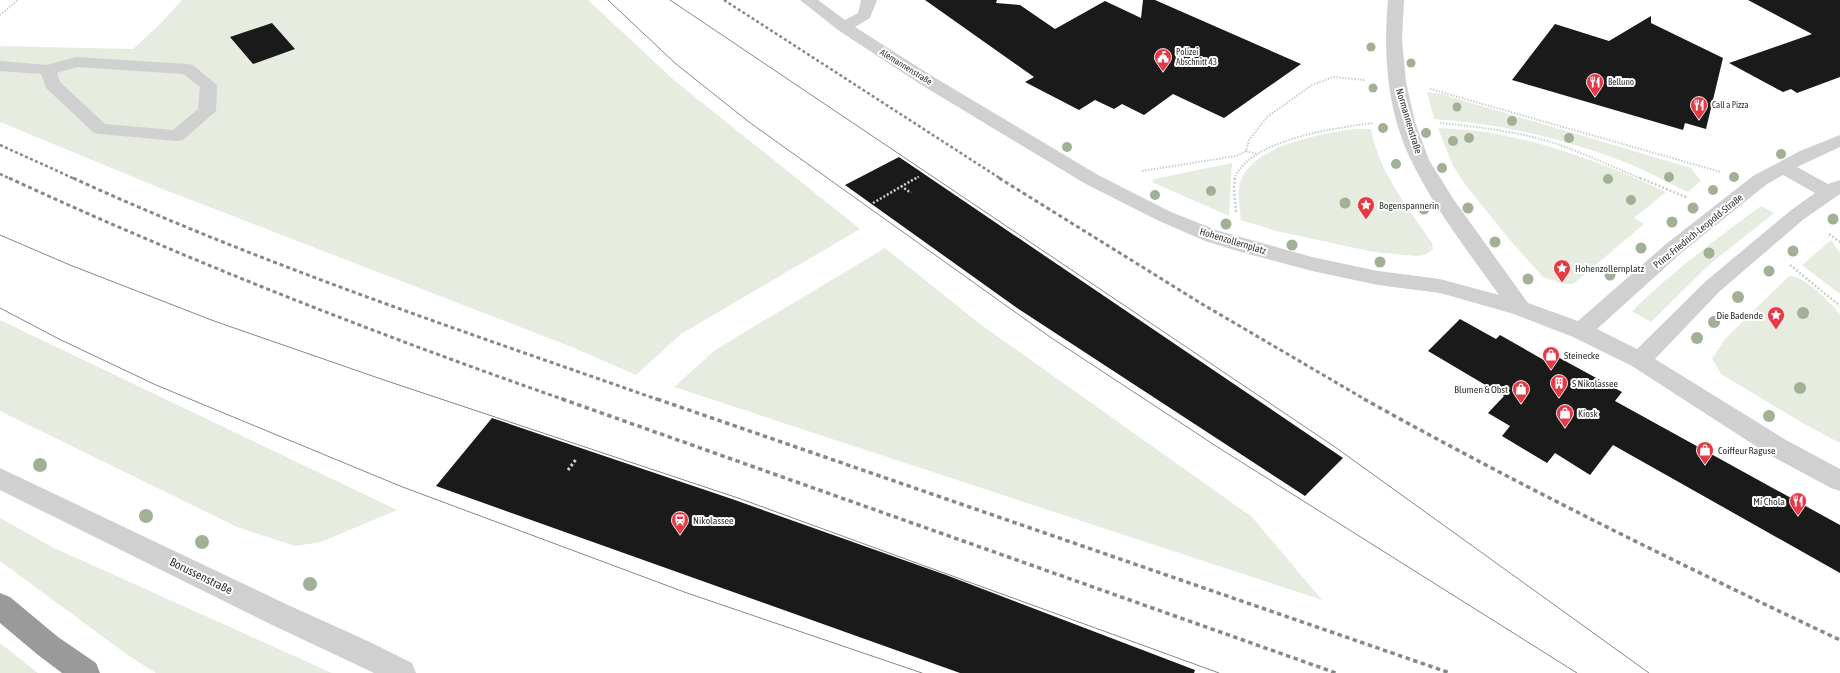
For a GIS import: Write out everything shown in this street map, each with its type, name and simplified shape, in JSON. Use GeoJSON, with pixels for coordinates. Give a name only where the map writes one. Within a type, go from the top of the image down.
{"type":"FeatureCollection","features":[{"type":"Feature","properties":{"kind":"highway"},"geometry":{"type":"LineString","coordinates":[[0,606],[48,646],[86,673]]}},
{"type":"Feature","properties":{"kind":"street","name":"Alemannenstraße"},"geometry":{"type":"LineString","coordinates":[[808,0],[844,27],[926,80],[1008,129]]}},
{"type":"Feature","properties":{"kind":"street"},"geometry":{"type":"LineString","coordinates":[[844,27],[865,15],[869,0]]}},
{"type":"Feature","properties":{"kind":"street","name":"Normannenstraße"},"geometry":{"type":"LineString","coordinates":[[1396,0],[1393,42],[1397,83],[1412,139],[1420,160],[1439,193],[1520,308]]}},
{"type":"Feature","properties":{"kind":"street"},"geometry":{"type":"LineString","coordinates":[[0,66],[48,70],[76,62],[187,69],[209,85],[207,112],[177,136],[100,129],[52,84],[48,70]]}},
{"type":"Feature","properties":{"kind":"street","name":"Hohenzollernplatz"},"geometry":{"type":"LineString","coordinates":[[1008,129],[1091,180],[1164,216],[1212,236],[1312,264],[1378,278],[1440,286],[1520,308],[1581,331],[1640,360],[1777,447],[1840,481]]}},
{"type":"Feature","properties":{"kind":"street","name":"Prinz-Friedrich-Leopold-Straße"},"geometry":{"type":"LineString","coordinates":[[1581,331],[1673,249],[1760,180],[1782,167],[1840,140]]}},
{"type":"Feature","properties":{"kind":"street"},"geometry":{"type":"LineString","coordinates":[[1782,167],[1834,189]]}},
{"type":"Feature","properties":{"kind":"street"},"geometry":{"type":"LineString","coordinates":[[1640,360],[1713,286],[1797,216],[1834,189]]}},
{"type":"Feature","properties":{"kind":"street","name":"Borussenstraße"},"geometry":{"type":"LineString","coordinates":[[0,478],[278,614],[360,651],[402,673]]}},
{"type":"Feature","properties":{"kind":"path"},"geometry":{"type":"LineString","coordinates":[[0,15],[18,0]]}},
{"type":"Feature","properties":{"kind":"path"},"geometry":{"type":"LineString","coordinates":[[1246,151],[1249,140],[1266,117],[1312,85],[1333,77],[1365,80]]}},
{"type":"Feature","properties":{"kind":"path"},"geometry":{"type":"LineString","coordinates":[[1427,88],[1719,171],[1724,174]]}},
{"type":"Feature","properties":{"kind":"path"},"geometry":{"type":"LineString","coordinates":[[1237,217],[1235,178],[1245,164],[1257,154],[1302,135],[1338,127],[1373,123]]}},
{"type":"Feature","properties":{"kind":"path"},"geometry":{"type":"LineString","coordinates":[[1436,123],[1472,126],[1514,133],[1560,145],[1672,190],[1688,198]]}},
{"type":"Feature","properties":{"kind":"path"},"geometry":{"type":"LineString","coordinates":[[1140,172],[1236,156],[1246,151],[1257,154]]}},
{"type":"Feature","properties":{"kind":"path"},"geometry":{"type":"LineString","coordinates":[[873,203],[920,176]]}},
{"type":"Feature","properties":{"kind":"path"},"geometry":{"type":"LineString","coordinates":[[901,186],[911,193]]}},
{"type":"Feature","properties":{"kind":"path"},"geometry":{"type":"LineString","coordinates":[[1829,234],[1840,242]]}},
{"type":"Feature","properties":{"kind":"path"},"geometry":{"type":"LineString","coordinates":[[1790,265],[1840,306]]}},
{"type":"Feature","properties":{"kind":"path"},"geometry":{"type":"LineString","coordinates":[[568,470],[577,458]]}},
{"type":"Feature","properties":{"kind":"shaded area"},"geometry":{"type":"Polygon","coordinates":[[[182,0],[588,0],[675,81],[860,229],[681,334],[636,375],[572,347],[160,188],[0,122],[0,46],[133,49],[159,25],[182,0]]]}},
{"type":"Feature","properties":{"kind":"shaded area"},"geometry":{"type":"Polygon","coordinates":[[[1427,92],[1441,94],[1691,168],[1701,181],[1688,192],[1627,163],[1604,154],[1556,140],[1508,128],[1434,119],[1427,92]]]}},
{"type":"Feature","properties":{"kind":"shaded area"},"geometry":{"type":"Polygon","coordinates":[[[1438,128],[1492,133],[1537,143],[1624,173],[1666,192],[1634,218],[1644,224],[1573,284],[1563,284],[1543,277],[1509,239],[1467,187],[1453,166],[1438,128]]]}},
{"type":"Feature","properties":{"kind":"shaded area"},"geometry":{"type":"Polygon","coordinates":[[[1354,129],[1371,129],[1375,145],[1387,175],[1404,203],[1432,243],[1433,249],[1425,255],[1416,256],[1374,252],[1276,231],[1241,220],[1239,196],[1240,183],[1247,170],[1258,159],[1272,151],[1306,138],[1354,129]]]}},
{"type":"Feature","properties":{"kind":"shaded area"},"geometry":{"type":"Polygon","coordinates":[[[1232,163],[1229,216],[1152,182],[1154,179],[1232,163]]]}},
{"type":"Feature","properties":{"kind":"shaded area"},"geometry":{"type":"Polygon","coordinates":[[[1761,206],[1774,213],[1710,264],[1651,322],[1632,311],[1679,269],[1761,206]]]}},
{"type":"Feature","properties":{"kind":"shaded area"},"geometry":{"type":"Polygon","coordinates":[[[1831,240],[1840,253],[1840,294],[1802,265],[1831,240]]]}},
{"type":"Feature","properties":{"kind":"shaded area"},"geometry":{"type":"Polygon","coordinates":[[[885,248],[980,324],[1252,517],[1322,600],[674,387],[715,350],[885,248]]]}},
{"type":"Feature","properties":{"kind":"shaded area"},"geometry":{"type":"Polygon","coordinates":[[[1789,276],[1803,280],[1817,290],[1840,314],[1840,443],[1806,425],[1721,374],[1712,358],[1726,338],[1789,276]]]}},
{"type":"Feature","properties":{"kind":"shaded area"},"geometry":{"type":"Polygon","coordinates":[[[0,320],[397,510],[321,542],[295,546],[237,527],[0,411],[0,320]]]}},
{"type":"Feature","properties":{"kind":"shaded area"},"geometry":{"type":"Polygon","coordinates":[[[0,518],[54,548],[332,673],[156,673],[129,656],[0,561],[0,518]]]}},
{"type":"Feature","properties":{"kind":"shaded area"},"geometry":{"type":"Polygon","coordinates":[[[0,643],[38,673],[0,673],[0,643]]]}},
{"type":"Feature","properties":{"kind":"building"},"geometry":{"type":"Polygon","coordinates":[[[925,0],[997,0],[996,3],[1020,5],[1055,29],[1105,1],[1141,18],[1143,0],[1155,0],[1301,64],[1224,118],[1173,94],[1144,115],[1122,104],[1114,109],[1095,100],[1079,110],[1025,82],[1034,77],[925,0]]]}},
{"type":"Feature","properties":{"kind":"building"},"geometry":{"type":"Polygon","coordinates":[[[1748,0],[1840,0],[1840,77],[1797,93],[1791,89],[1783,92],[1729,63],[1812,34],[1748,0]]]}},
{"type":"Feature","properties":{"kind":"building"},"geometry":{"type":"Polygon","coordinates":[[[1651,16],[1651,23],[1723,58],[1706,129],[1685,123],[1683,130],[1512,80],[1555,24],[1609,41],[1651,16]]]}},
{"type":"Feature","properties":{"kind":"building"},"geometry":{"type":"Polygon","coordinates":[[[272,23],[295,49],[253,64],[230,37],[272,23]]]}},
{"type":"Feature","properties":{"kind":"building"},"geometry":{"type":"Polygon","coordinates":[[[899,157],[1343,458],[1305,496],[1017,308],[845,185],[899,157]]]}},
{"type":"Feature","properties":{"kind":"building"},"geometry":{"type":"Polygon","coordinates":[[[1460,319],[1496,339],[1500,335],[1549,363],[1556,356],[1622,392],[1615,401],[1840,525],[1840,573],[1613,445],[1590,475],[1555,453],[1547,463],[1502,436],[1510,426],[1488,413],[1504,396],[1428,351],[1460,319]]]}},
{"type":"Feature","properties":{"kind":"building"},"geometry":{"type":"Polygon","coordinates":[[[492,418],[732,499],[946,575],[1195,670],[1194,673],[960,673],[436,486],[492,418]]]}},
{"type":"Feature","properties":{"kind":"tram line"},"geometry":{"type":"LineString","coordinates":[[608,0],[676,64],[749,122],[1050,337],[1219,448],[1577,673]]}},
{"type":"Feature","properties":{"kind":"tram line"},"geometry":{"type":"LineString","coordinates":[[670,0],[1335,447],[1649,673]]}},
{"type":"Feature","properties":{"kind":"tram line"},"geometry":{"type":"LineString","coordinates":[[0,235],[70,265],[214,321],[384,380],[738,498],[1219,673]]}},
{"type":"Feature","properties":{"kind":"tram line"},"geometry":{"type":"LineString","coordinates":[[0,308],[59,339],[156,385],[400,486],[687,593],[922,673]]}},
{"type":"Feature","properties":{"kind":"railway"},"geometry":{"type":"LineString","coordinates":[[724,0],[1001,179]]}},
{"type":"Feature","properties":{"kind":"railway"},"geometry":{"type":"LineString","coordinates":[[0,145],[75,179]]}},
{"type":"Feature","properties":{"kind":"railway"},"geometry":{"type":"LineString","coordinates":[[0,174],[11,179]]}},
{"type":"Feature","properties":{"kind":"railway"},"geometry":{"type":"LineString","coordinates":[[9,178],[146,239],[284,296],[565,400]]}},
{"type":"Feature","properties":{"kind":"railway"},"geometry":{"type":"LineString","coordinates":[[73,178],[217,240],[290,268],[364,296],[659,400]]}},
{"type":"Feature","properties":{"kind":"railway"},"geometry":{"type":"LineString","coordinates":[[999,178],[1202,304],[1366,400]]}},
{"type":"Feature","properties":{"kind":"railway"},"geometry":{"type":"LineString","coordinates":[[562,399],[1336,673]]}},
{"type":"Feature","properties":{"kind":"railway"},"geometry":{"type":"LineString","coordinates":[[657,399],[1450,673]]}},
{"type":"Feature","properties":{"kind":"railway"},"geometry":{"type":"LineString","coordinates":[[1364,399],[1482,463],[1600,524],[1840,640]]}},
{"type":"Feature","properties":{"kind":"place","name":"Polizei Abschnitt 43"},"geometry":{"type":"Point","coordinates":[1163,72]}},
{"type":"Feature","properties":{"kind":"place","name":"Belluno"},"geometry":{"type":"Point","coordinates":[1595,97]}},
{"type":"Feature","properties":{"kind":"place","name":"Call a Pizza"},"geometry":{"type":"Point","coordinates":[1699,120]}},
{"type":"Feature","properties":{"kind":"place","name":"Bogenspannerin"},"geometry":{"type":"Point","coordinates":[1366,220]}},
{"type":"Feature","properties":{"kind":"place","name":"Hohenzollernplatz"},"geometry":{"type":"Point","coordinates":[1562,283]}},
{"type":"Feature","properties":{"kind":"place","name":"Die Badende"},"geometry":{"type":"Point","coordinates":[1776,330]}},
{"type":"Feature","properties":{"kind":"place","name":"Steinecke"},"geometry":{"type":"Point","coordinates":[1551,370]}},
{"type":"Feature","properties":{"kind":"place","name":"S Nikolassee"},"geometry":{"type":"Point","coordinates":[1559,398]}},
{"type":"Feature","properties":{"kind":"place","name":"Blumen & Obst"},"geometry":{"type":"Point","coordinates":[1521,404]}},
{"type":"Feature","properties":{"kind":"place","name":"Kiosk"},"geometry":{"type":"Point","coordinates":[1565,428]}},
{"type":"Feature","properties":{"kind":"place","name":"Coiffeur Raguse"},"geometry":{"type":"Point","coordinates":[1705,465]}},
{"type":"Feature","properties":{"kind":"place","name":"Mi Chola"},"geometry":{"type":"Point","coordinates":[1798,516]}},
{"type":"Feature","properties":{"kind":"place","name":"Nikolassee"},"geometry":{"type":"Point","coordinates":[680,535]}}]}
